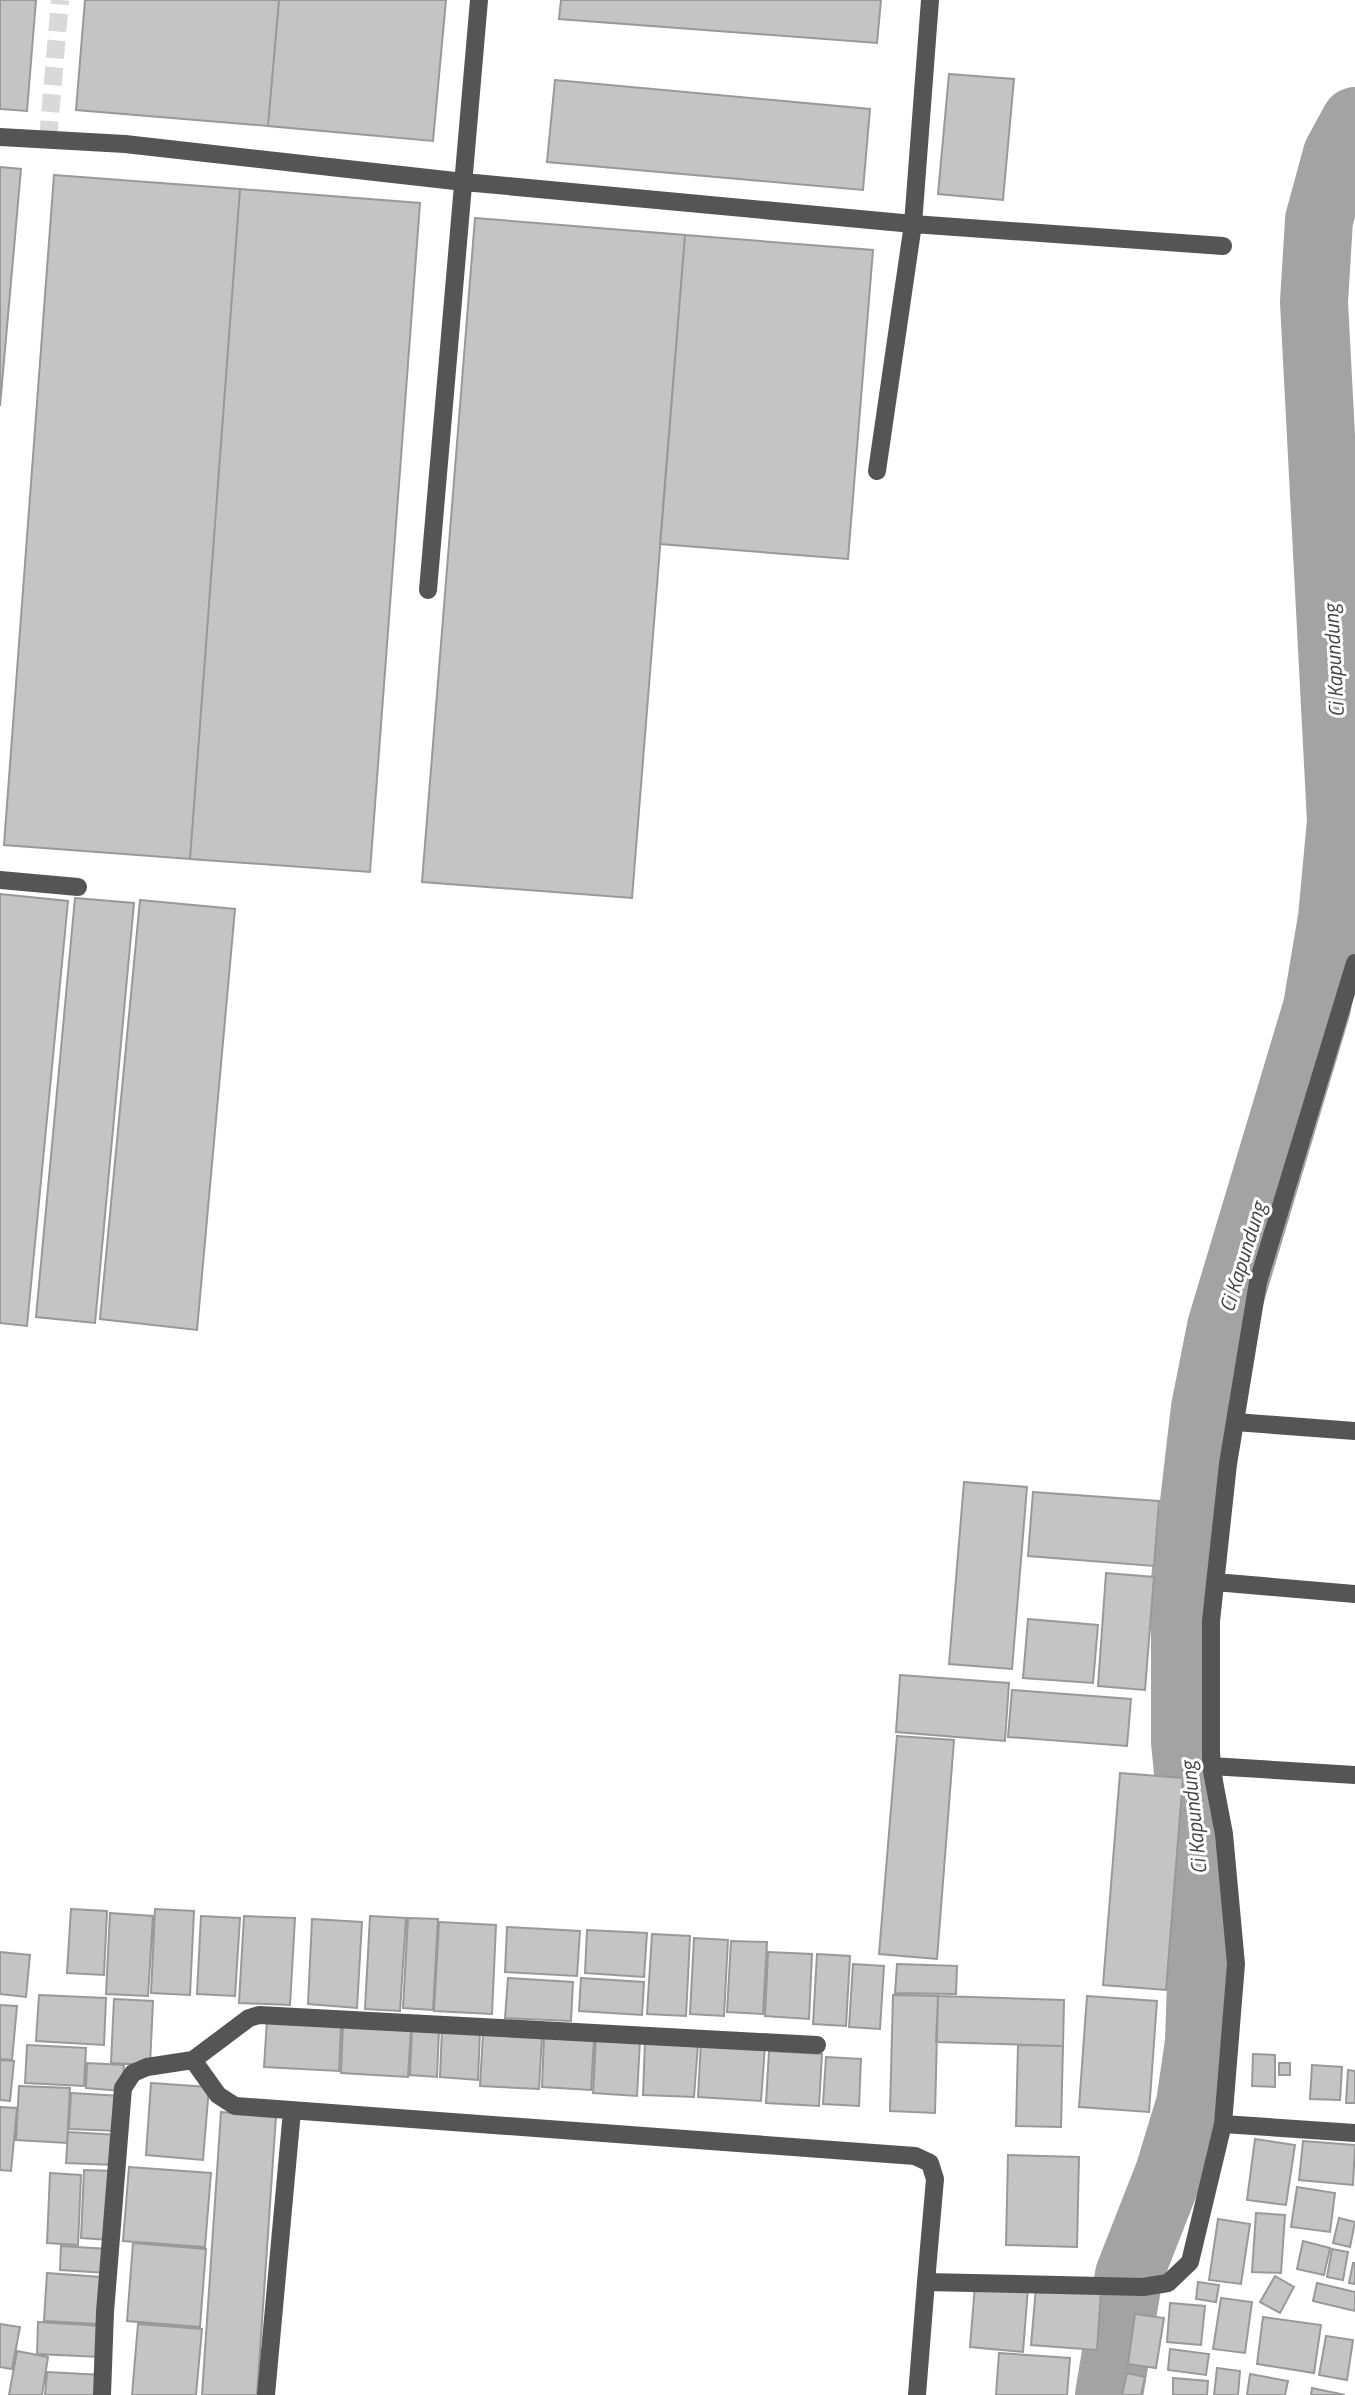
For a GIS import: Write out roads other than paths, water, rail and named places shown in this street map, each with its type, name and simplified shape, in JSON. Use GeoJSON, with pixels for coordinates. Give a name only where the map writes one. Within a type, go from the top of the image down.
{"type":"FeatureCollection","features":[{"type":"Feature","properties":{"kind":"street"},"geometry":{"type":"LineString","coordinates":[[428,590],[479,0]]}},
{"type":"Feature","properties":{"kind":"street"},"geometry":{"type":"LineString","coordinates":[[877,471],[913,224],[930,0]]}},
{"type":"Feature","properties":{"kind":"street"},"geometry":{"type":"LineString","coordinates":[[0,137],[125,144],[464,182],[913,224],[1223,246]]}},
{"type":"Feature","properties":{"kind":"street"},"geometry":{"type":"LineString","coordinates":[[0,880],[78,887]]}},
{"type":"Feature","properties":{"kind":"street"},"geometry":{"type":"LineString","coordinates":[[926,2282],[1143,2287],[1168,2283],[1190,2262],[1223,2124],[1236,1964],[1224,1834],[1211,1766],[1211,1621],[1235,1422],[1258,1282],[1355,962]]}},
{"type":"Feature","properties":{"kind":"street"},"geometry":{"type":"LineString","coordinates":[[1235,1422],[1355,1431]]}},
{"type":"Feature","properties":{"kind":"street"},"geometry":{"type":"LineString","coordinates":[[1215,1581],[1355,1594]]}},
{"type":"Feature","properties":{"kind":"street"},"geometry":{"type":"LineString","coordinates":[[1211,1766],[1355,1775]]}},
{"type":"Feature","properties":{"kind":"street"},"geometry":{"type":"LineString","coordinates":[[102,2395],[105,2312],[123,2088],[133,2073],[147,2067],[193,2060],[249,2018],[259,2015],[817,2045]]}},
{"type":"Feature","properties":{"kind":"street"},"geometry":{"type":"LineString","coordinates":[[193,2060],[218,2095],[235,2106],[915,2156],[930,2164],[935,2179],[917,2395]]}},
{"type":"Feature","properties":{"kind":"street"},"geometry":{"type":"LineString","coordinates":[[266,2395],[292,2111]]}},
{"type":"Feature","properties":{"kind":"street"},"geometry":{"type":"LineString","coordinates":[[1223,2124],[1355,2133]]}},
{"type":"Feature","properties":{"kind":"waterway","name":"Ci Kapundung"},"geometry":{"type":"LineString","coordinates":[[1109,2395],[1129,2275],[1169,2173],[1190,2104],[1199,2042],[1203,1923],[1185,1742],[1185,1580],[1205,1408],[1221,1327],[1317,1007],[1332,918],[1341,821],[1314,302],[1319,220],[1337,154],[1355,121]]}},
{"type":"Feature","properties":{"kind":"tunnel"},"geometry":{"type":"LineString","coordinates":[[48,139],[60,0]]}}]}
